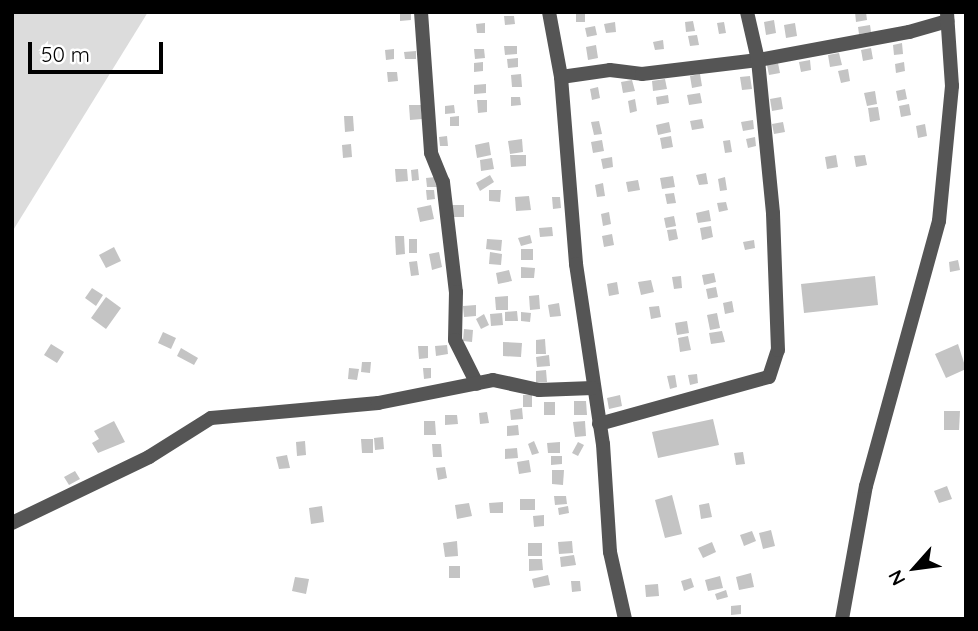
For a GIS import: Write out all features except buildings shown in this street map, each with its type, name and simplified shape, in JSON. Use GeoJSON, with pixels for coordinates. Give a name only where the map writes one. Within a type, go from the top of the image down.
{"type":"FeatureCollection","features":[{"type":"Feature","properties":{"kind":"street"},"geometry":{"type":"LineString","coordinates":[[421,12],[431,153],[443,182],[456,292],[455,340],[477,384]]}},
{"type":"Feature","properties":{"kind":"street"},"geometry":{"type":"LineString","coordinates":[[549,12],[561,77],[576,264],[599,424],[610,552],[625,619]]}},
{"type":"Feature","properties":{"kind":"street"},"geometry":{"type":"LineString","coordinates":[[599,424],[769,377],[778,350],[773,213],[758,60],[747,12]]}},
{"type":"Feature","properties":{"kind":"street"},"geometry":{"type":"LineString","coordinates":[[561,77],[610,70],[642,74],[758,60],[909,32],[947,17],[953,86],[939,221],[866,486],[842,619]]}},
{"type":"Feature","properties":{"kind":"street"},"geometry":{"type":"LineString","coordinates":[[12,523],[149,457],[211,418],[378,403],[493,380],[539,390],[593,388]]}},
{"type":"Feature","properties":{"kind":"shaded area"},"geometry":{"type":"Polygon","coordinates":[[[12,12],[148,12],[12,232],[12,12]]]}}]}
